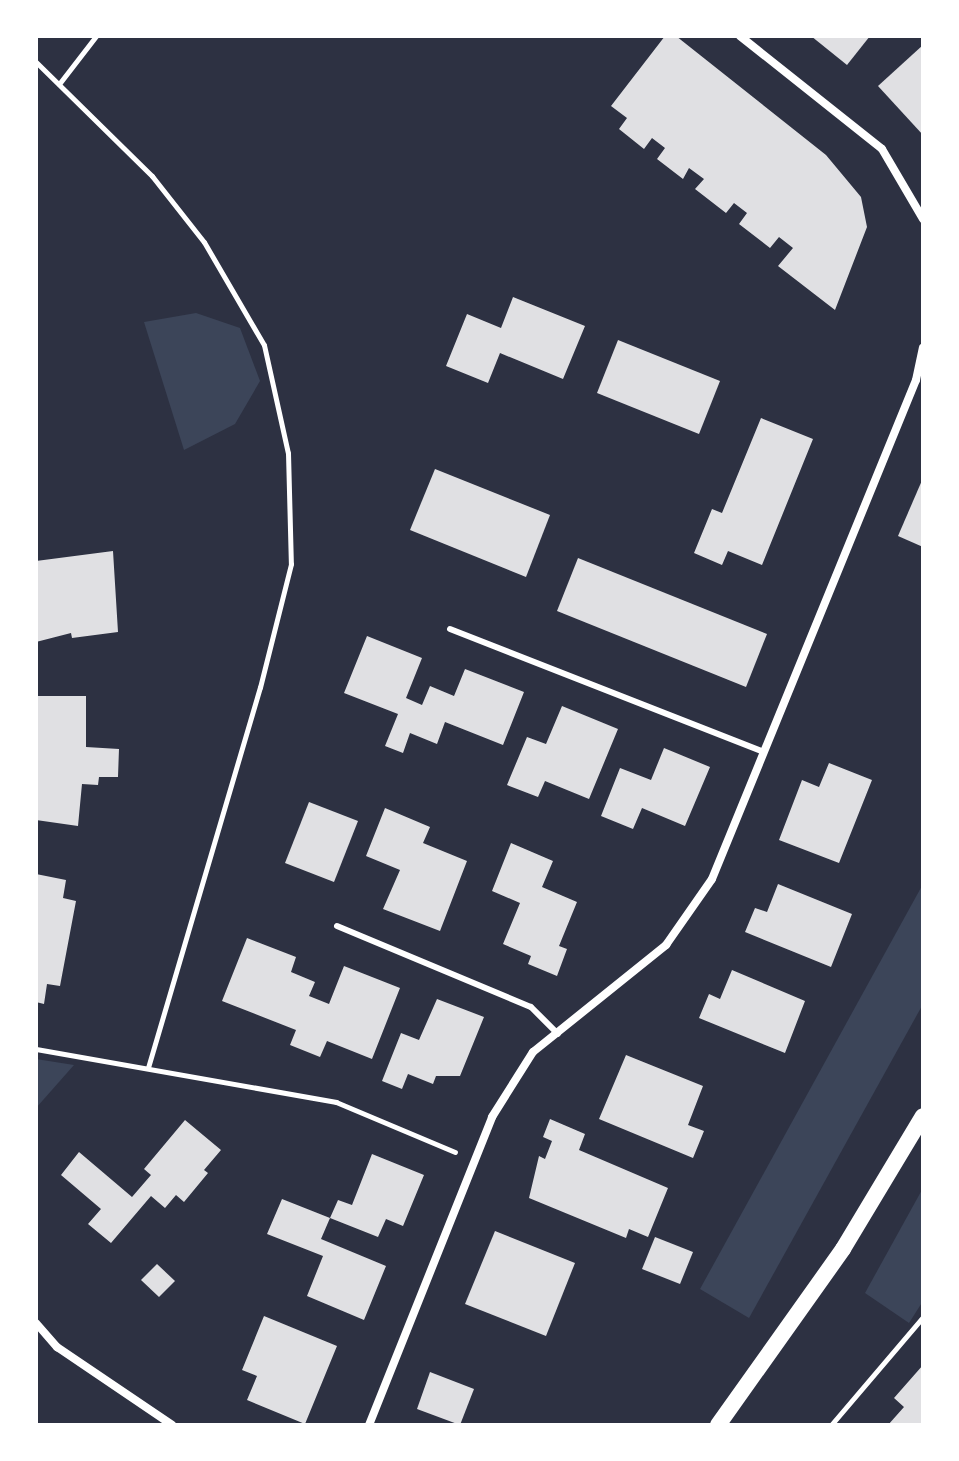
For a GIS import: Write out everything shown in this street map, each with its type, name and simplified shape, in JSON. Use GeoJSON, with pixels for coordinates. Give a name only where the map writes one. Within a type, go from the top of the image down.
{"type":"FeatureCollection","features":[{"type":"Feature","properties":{"kind":"main road"},"geometry":{"type":"LineString","coordinates":[[718,1425],[835,1261],[923,1116]]}},
{"type":"Feature","properties":{"kind":"street"},"geometry":{"type":"LineString","coordinates":[[740,36],[882,149],[923,219]]}},
{"type":"Feature","properties":{"kind":"street"},"geometry":{"type":"LineString","coordinates":[[369,1425],[492,1117],[533,1052],[666,945],[712,879],[916,380],[923,348]]}},
{"type":"Feature","properties":{"kind":"street"},"geometry":{"type":"LineString","coordinates":[[36,1323],[57,1347],[172,1425]]}},
{"type":"Feature","properties":{"kind":"lane"},"geometry":{"type":"LineString","coordinates":[[450,629],[764,752]]}},
{"type":"Feature","properties":{"kind":"lane"},"geometry":{"type":"LineString","coordinates":[[337,926],[531,1007],[558,1034]]}},
{"type":"Feature","properties":{"kind":"path"},"geometry":{"type":"LineString","coordinates":[[59,84],[96,36]]}},
{"type":"Feature","properties":{"kind":"path"},"geometry":{"type":"LineString","coordinates":[[36,62],[152,176],[204,242],[264,345],[288,453],[291,564],[260,687],[148,1068]]}},
{"type":"Feature","properties":{"kind":"path"},"geometry":{"type":"LineString","coordinates":[[36,1049],[336,1102],[475,1160]]}},
{"type":"Feature","properties":{"kind":"path"},"geometry":{"type":"LineString","coordinates":[[831,1425],[923,1317]]}},
{"type":"Feature","properties":{"kind":"shaded area"},"geometry":{"type":"Polygon","coordinates":[[[196,313],[240,328],[260,381],[235,424],[184,450],[144,322],[196,313]]]}},
{"type":"Feature","properties":{"kind":"shaded area"},"geometry":{"type":"Polygon","coordinates":[[[923,884],[923,1004],[749,1318],[700,1289],[923,884]]]}},
{"type":"Feature","properties":{"kind":"shaded area"},"geometry":{"type":"Polygon","coordinates":[[[36,1059],[74,1065],[36,1108],[36,1059]]]}},
{"type":"Feature","properties":{"kind":"shaded area"},"geometry":{"type":"Polygon","coordinates":[[[923,1188],[923,1301],[909,1323],[865,1293],[923,1188]]]}},
{"type":"Feature","properties":{"kind":"building"},"geometry":{"type":"Polygon","coordinates":[[[665,36],[676,36],[826,155],[861,197],[867,227],[835,310],[778,266],[793,248],[779,237],[770,248],[739,224],[747,213],[734,203],[726,213],[695,189],[704,179],[689,168],[683,179],[657,159],[665,148],[652,138],[644,149],[619,129],[627,118],[611,106],[665,36]]]}},
{"type":"Feature","properties":{"kind":"building"},"geometry":{"type":"Polygon","coordinates":[[[811,36],[870,36],[847,65],[811,36]]]}},
{"type":"Feature","properties":{"kind":"building"},"geometry":{"type":"Polygon","coordinates":[[[923,45],[923,135],[878,86],[923,45]]]}},
{"type":"Feature","properties":{"kind":"building"},"geometry":{"type":"Polygon","coordinates":[[[513,297],[585,326],[563,379],[500,353],[488,383],[446,366],[467,314],[501,328],[513,297]]]}},
{"type":"Feature","properties":{"kind":"building"},"geometry":{"type":"Polygon","coordinates":[[[618,340],[720,381],[699,434],[597,393],[618,340]]]}},
{"type":"Feature","properties":{"kind":"building"},"geometry":{"type":"Polygon","coordinates":[[[761,418],[813,439],[762,565],[728,551],[722,565],[694,553],[712,509],[722,513],[761,418]]]}},
{"type":"Feature","properties":{"kind":"building"},"geometry":{"type":"Polygon","coordinates":[[[435,469],[550,515],[526,577],[410,530],[435,469]]]}},
{"type":"Feature","properties":{"kind":"building"},"geometry":{"type":"Polygon","coordinates":[[[923,478],[923,547],[898,536],[923,478]]]}},
{"type":"Feature","properties":{"kind":"building"},"geometry":{"type":"Polygon","coordinates":[[[113,551],[118,632],[72,638],[71,633],[36,642],[36,561],[113,551]]]}},
{"type":"Feature","properties":{"kind":"building"},"geometry":{"type":"Polygon","coordinates":[[[578,558],[767,634],[746,687],[557,611],[578,558]]]}},
{"type":"Feature","properties":{"kind":"building"},"geometry":{"type":"Polygon","coordinates":[[[367,636],[422,658],[406,698],[422,705],[430,686],[454,696],[465,669],[524,692],[503,745],[445,722],[437,744],[410,733],[403,753],[385,746],[398,714],[344,693],[367,636]]]}},
{"type":"Feature","properties":{"kind":"building"},"geometry":{"type":"Polygon","coordinates":[[[36,696],[86,696],[86,747],[119,749],[118,777],[99,777],[98,785],[82,784],[78,826],[36,820],[36,696]]]}},
{"type":"Feature","properties":{"kind":"building"},"geometry":{"type":"Polygon","coordinates":[[[562,706],[618,729],[589,799],[545,781],[538,797],[507,785],[527,737],[546,744],[562,706]]]}},
{"type":"Feature","properties":{"kind":"building"},"geometry":{"type":"Polygon","coordinates":[[[664,748],[710,767],[685,826],[642,808],[633,829],[601,816],[620,768],[651,780],[664,748]]]}},
{"type":"Feature","properties":{"kind":"building"},"geometry":{"type":"Polygon","coordinates":[[[829,763],[872,780],[839,863],[779,840],[802,780],[819,787],[829,763]]]}},
{"type":"Feature","properties":{"kind":"building"},"geometry":{"type":"Polygon","coordinates":[[[309,802],[358,821],[334,882],[285,863],[309,802]]]}},
{"type":"Feature","properties":{"kind":"building"},"geometry":{"type":"Polygon","coordinates":[[[385,808],[430,827],[423,843],[467,861],[440,931],[383,909],[400,870],[366,856],[385,808]]]}},
{"type":"Feature","properties":{"kind":"building"},"geometry":{"type":"Polygon","coordinates":[[[511,843],[553,861],[542,887],[577,902],[559,946],[567,949],[557,976],[528,964],[531,956],[503,944],[520,903],[492,891],[511,843]]]}},
{"type":"Feature","properties":{"kind":"building"},"geometry":{"type":"Polygon","coordinates":[[[36,874],[66,880],[63,898],[76,901],[60,986],[47,984],[44,1004],[36,1002],[36,874]]]}},
{"type":"Feature","properties":{"kind":"building"},"geometry":{"type":"Polygon","coordinates":[[[778,884],[852,914],[831,967],[745,932],[755,908],[767,912],[778,884]]]}},
{"type":"Feature","properties":{"kind":"building"},"geometry":{"type":"Polygon","coordinates":[[[247,938],[296,957],[291,972],[315,982],[309,996],[329,1004],[344,966],[400,988],[372,1059],[327,1041],[320,1057],[290,1045],[296,1030],[222,1001],[247,938]]]}},
{"type":"Feature","properties":{"kind":"building"},"geometry":{"type":"Polygon","coordinates":[[[732,970],[805,1001],[785,1053],[699,1018],[709,994],[720,999],[732,970]]]}},
{"type":"Feature","properties":{"kind":"building"},"geometry":{"type":"Polygon","coordinates":[[[437,999],[484,1017],[460,1076],[436,1076],[433,1084],[408,1074],[402,1089],[382,1081],[401,1033],[419,1040],[437,999]]]}},
{"type":"Feature","properties":{"kind":"building"},"geometry":{"type":"Polygon","coordinates":[[[626,1055],[703,1086],[688,1125],[704,1131],[693,1158],[599,1119],[626,1055]]]}},
{"type":"Feature","properties":{"kind":"building"},"geometry":{"type":"Polygon","coordinates":[[[550,1119],[585,1134],[579,1150],[668,1188],[648,1237],[629,1229],[626,1238],[529,1198],[539,1156],[545,1159],[552,1141],[543,1137],[550,1119]]]}},
{"type":"Feature","properties":{"kind":"building"},"geometry":{"type":"Polygon","coordinates":[[[185,1120],[221,1150],[204,1170],[208,1173],[184,1202],[176,1195],[165,1208],[151,1196],[111,1243],[88,1224],[101,1209],[61,1175],[79,1152],[132,1197],[151,1175],[144,1169],[185,1120]]]}},
{"type":"Feature","properties":{"kind":"building"},"geometry":{"type":"Polygon","coordinates":[[[372,1154],[424,1175],[403,1226],[386,1219],[378,1237],[330,1218],[338,1200],[352,1205],[372,1154]]]}},
{"type":"Feature","properties":{"kind":"building"},"geometry":{"type":"Polygon","coordinates":[[[282,1199],[330,1218],[321,1239],[386,1266],[364,1320],[307,1296],[323,1256],[267,1234],[282,1199]]]}},
{"type":"Feature","properties":{"kind":"building"},"geometry":{"type":"Polygon","coordinates":[[[495,1231],[575,1263],[546,1336],[465,1304],[495,1231]]]}},
{"type":"Feature","properties":{"kind":"building"},"geometry":{"type":"Polygon","coordinates":[[[655,1237],[693,1252],[680,1284],[642,1269],[655,1237]]]}},
{"type":"Feature","properties":{"kind":"building"},"geometry":{"type":"Polygon","coordinates":[[[157,1264],[175,1281],[159,1297],[141,1280],[157,1264]]]}},
{"type":"Feature","properties":{"kind":"building"},"geometry":{"type":"Polygon","coordinates":[[[264,1316],[337,1346],[305,1424],[247,1400],[257,1376],[242,1370],[264,1316]]]}},
{"type":"Feature","properties":{"kind":"building"},"geometry":{"type":"Polygon","coordinates":[[[923,1365],[923,1425],[888,1425],[904,1407],[894,1398],[923,1365]]]}},
{"type":"Feature","properties":{"kind":"building"},"geometry":{"type":"Polygon","coordinates":[[[430,1372],[474,1389],[460,1425],[417,1409],[430,1372]]]}}]}
